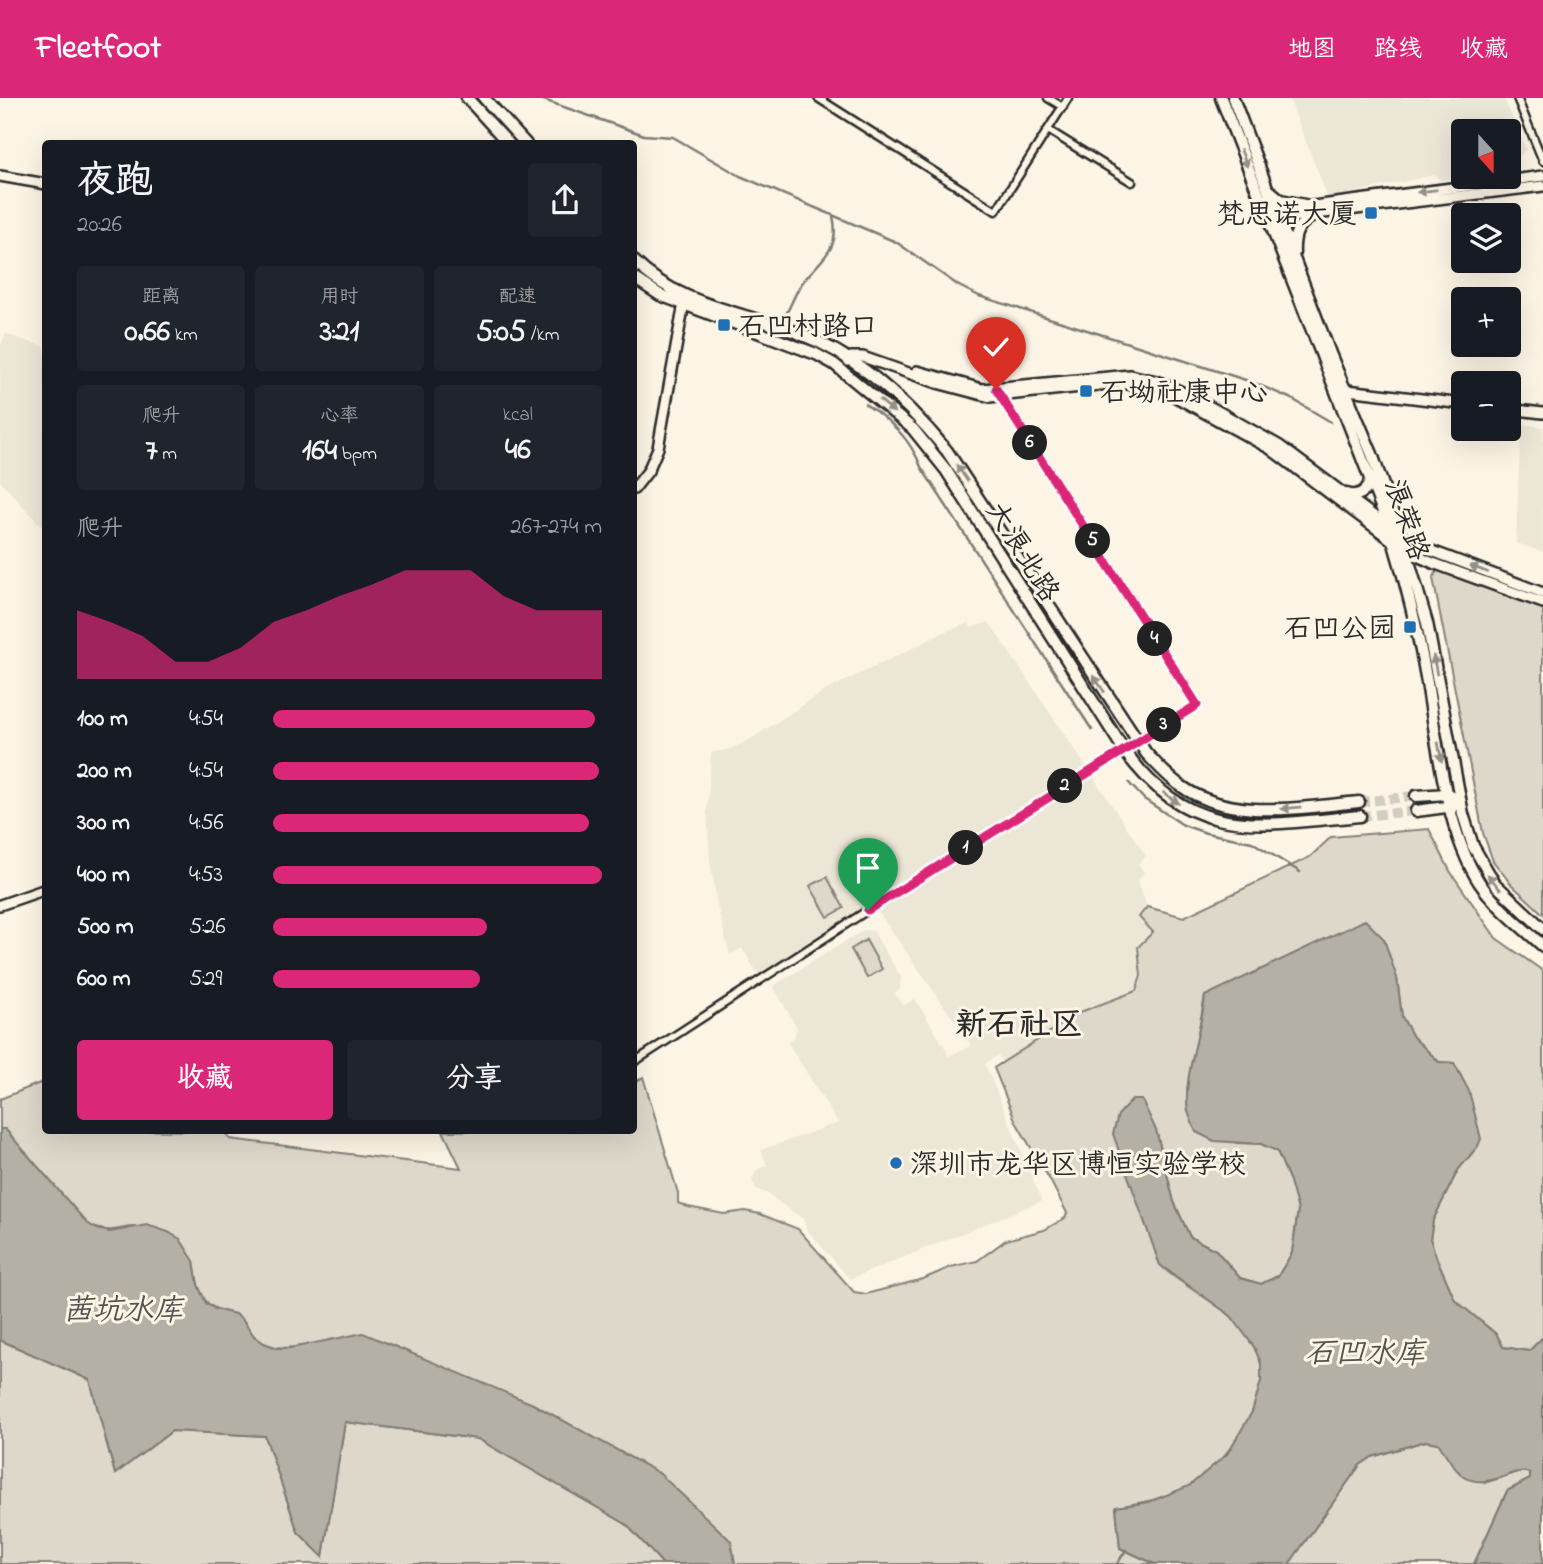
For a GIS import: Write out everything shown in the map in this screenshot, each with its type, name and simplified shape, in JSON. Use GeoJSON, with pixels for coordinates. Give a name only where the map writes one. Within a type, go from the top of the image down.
{"type":"FeatureCollection","features":[{"type":"Feature","properties":{"kind":"main road"},"geometry":{"type":"LineString","coordinates":[[467,98],[505,140]]}},
{"type":"Feature","properties":{"kind":"main road"},"geometry":{"type":"LineString","coordinates":[[484,98],[522,140]]}},
{"type":"Feature","properties":{"kind":"main road","name":"浪荣路"},"geometry":{"type":"LineString","coordinates":[[1221,98],[1294,261],[1339,389],[1345,417],[1389,527],[1406,551],[1427,623],[1461,802],[1473,846],[1488,875],[1543,929]]}},
{"type":"Feature","properties":{"kind":"main road","name":"浪荣路"},"geometry":{"type":"LineString","coordinates":[[1233,98],[1266,187],[1273,216],[1339,389],[1359,421],[1372,454],[1397,540],[1450,808],[1461,846],[1479,882],[1497,905],[1543,946]]}},
{"type":"Feature","properties":{"kind":"main road"},"geometry":{"type":"LineString","coordinates":[[0,176],[42,183]]}},
{"type":"Feature","properties":{"kind":"main road"},"geometry":{"type":"LineString","coordinates":[[1266,187],[1280,200],[1312,211],[1543,176]]}},
{"type":"Feature","properties":{"kind":"main road"},"geometry":{"type":"LineString","coordinates":[[1273,216],[1543,186]]}},
{"type":"Feature","properties":{"kind":"main road"},"geometry":{"type":"LineString","coordinates":[[1294,261],[1295,234],[1312,211]]}},
{"type":"Feature","properties":{"kind":"main road","name":"大浪北路"},"geometry":{"type":"LineString","coordinates":[[637,264],[656,281],[686,299],[825,359],[861,384],[913,429],[946,470],[1124,750],[1156,788],[1181,806],[1213,819],[1246,824],[1360,816]]}},
{"type":"Feature","properties":{"kind":"main road","name":"大浪北路"},"geometry":{"type":"LineString","coordinates":[[637,280],[660,295],[686,299],[797,332],[848,361],[904,402],[947,451],[1137,741],[1162,771],[1183,788],[1208,800],[1242,808],[1279,809],[1359,802]]}},
{"type":"Feature","properties":{"kind":"main road"},"geometry":{"type":"LineString","coordinates":[[637,485],[648,471],[658,448],[686,299]]}},
{"type":"Feature","properties":{"kind":"main road"},"geometry":{"type":"LineString","coordinates":[[848,361],[848,358],[857,356],[966,392],[990,397],[998,393],[1120,376],[1137,376],[1157,381],[1262,434],[1389,527]]}},
{"type":"Feature","properties":{"kind":"main road"},"geometry":{"type":"LineString","coordinates":[[998,393],[1118,383],[1142,385],[1162,391],[1269,447],[1397,540],[1543,593]]}},
{"type":"Feature","properties":{"kind":"main road"},"geometry":{"type":"LineString","coordinates":[[1339,389],[1451,403]]}},
{"type":"Feature","properties":{"kind":"main road"},"geometry":{"type":"LineString","coordinates":[[1521,410],[1543,413]]}},
{"type":"Feature","properties":{"kind":"main road"},"geometry":{"type":"LineString","coordinates":[[1347,494],[1355,496],[1364,492],[1370,478]]}},
{"type":"Feature","properties":{"kind":"main road"},"geometry":{"type":"LineString","coordinates":[[1406,551],[1543,603]]}},
{"type":"Feature","properties":{"kind":"main road"},"geometry":{"type":"LineString","coordinates":[[1416,796],[1448,794],[1461,802],[1450,808],[1416,811]]}},
{"type":"Feature","properties":{"kind":"main road"},"geometry":{"type":"LineString","coordinates":[[0,905],[42,890]]}},
{"type":"Feature","properties":{"kind":"street"},"geometry":{"type":"LineString","coordinates":[[818,98],[996,211],[1068,98]]}},
{"type":"Feature","properties":{"kind":"street"},"geometry":{"type":"LineString","coordinates":[[1048,98],[1063,107]]}},
{"type":"Feature","properties":{"kind":"street"},"geometry":{"type":"LineString","coordinates":[[1517,98],[1543,161]]}},
{"type":"Feature","properties":{"kind":"street"},"geometry":{"type":"LineString","coordinates":[[1048,130],[1132,182]]}},
{"type":"Feature","properties":{"kind":"street"},"geometry":{"type":"LineString","coordinates":[[637,1060],[868,910],[1197,705],[998,393]]}},
{"type":"Feature","properties":{"kind":"shaded area"},"geometry":{"type":"Polygon","coordinates":[[[1289,98],[1504,98],[1513,119],[1451,119],[1451,179],[1441,180],[1434,175],[1328,198],[1289,98]]]}},
{"type":"Feature","properties":{"kind":"shaded area"},"geometry":{"type":"Polygon","coordinates":[[[1521,138],[1526,150],[1521,155],[1521,138]]]}},
{"type":"Feature","properties":{"kind":"shaded area"},"geometry":{"type":"Polygon","coordinates":[[[6,334],[42,346],[42,527],[0,481],[0,346],[6,334]]]}},
{"type":"Feature","properties":{"kind":"shaded area"},"geometry":{"type":"Polygon","coordinates":[[[1521,424],[1543,427],[1543,552],[1516,543],[1521,424]]]}},
{"type":"Feature","properties":{"kind":"shaded area"},"geometry":{"type":"Polygon","coordinates":[[[1442,570],[1543,609],[1543,914],[1512,885],[1493,861],[1483,833],[1433,578],[1437,571],[1442,570]]]}},
{"type":"Feature","properties":{"kind":"shaded area"},"geometry":{"type":"Polygon","coordinates":[[[989,622],[1146,856],[1138,864],[1144,872],[1138,881],[1147,907],[1139,917],[1154,932],[1138,947],[1141,976],[1136,991],[1083,1011],[1003,1062],[998,1055],[985,1064],[1042,1201],[850,1279],[807,1230],[803,1219],[768,1194],[756,1189],[752,1180],[757,1170],[767,1165],[761,1150],[838,1123],[788,1043],[797,1028],[773,986],[864,930],[873,931],[901,977],[900,989],[895,993],[903,1006],[915,999],[948,1056],[972,1046],[875,907],[761,979],[742,948],[730,955],[717,905],[710,859],[707,812],[711,753],[746,742],[825,691],[947,631],[969,623],[971,628],[989,622]]]}},
{"type":"Feature","properties":{"kind":"shaded area"},"geometry":{"type":"Polygon","coordinates":[[[1429,829],[1450,871],[1496,938],[1543,971],[1543,1337],[1529,1351],[1503,1347],[1497,1335],[1455,1300],[1437,1259],[1430,1239],[1433,1220],[1458,1170],[1478,1146],[1454,1063],[1439,1062],[1413,1037],[1402,1017],[1397,978],[1205,996],[1187,1091],[1236,1143],[1261,1144],[1277,1151],[1290,1181],[1298,1210],[1292,1253],[1278,1276],[1261,1284],[1240,1278],[1216,1250],[1190,1237],[1174,1202],[1156,1130],[1151,1216],[1154,1249],[1159,1262],[1171,1274],[1224,1310],[1240,1326],[1254,1345],[1260,1359],[1261,1382],[1250,1417],[1240,1435],[1215,1466],[1201,1478],[1170,1495],[1116,1507],[1120,1548],[1155,1564],[735,1564],[731,1541],[302,1346],[277,1347],[260,1341],[240,1317],[214,1308],[203,1298],[194,1261],[135,1226],[104,1230],[86,1223],[5,1129],[0,1129],[0,1099],[42,1082],[42,1134],[227,1134],[230,1139],[461,1168],[444,1134],[637,1134],[637,1081],[643,1077],[678,1193],[678,1203],[724,1214],[745,1211],[760,1214],[798,1229],[854,1292],[866,1294],[977,1261],[1006,1240],[1044,1230],[1065,1218],[1067,1213],[1016,1122],[994,1068],[1083,1011],[1136,991],[1141,976],[1138,947],[1153,932],[1139,917],[1147,907],[1184,917],[1310,857],[1331,837],[1429,829]]]}},
{"type":"Feature","properties":{"kind":"shaded area"},"geometry":{"type":"Polygon","coordinates":[[[827,877],[844,908],[828,917],[810,886],[827,877]]]}},
{"type":"Feature","properties":{"kind":"shaded area"},"geometry":{"type":"Polygon","coordinates":[[[866,940],[882,969],[867,978],[851,949],[866,940]]]}},
{"type":"Feature","properties":{"kind":"shaded area"},"geometry":{"type":"Polygon","coordinates":[[[0,1340],[90,1380],[115,1474],[172,1431],[265,1436],[298,1532],[323,1556],[345,1422],[478,1439],[626,1524],[663,1564],[0,1564],[0,1340]]]}},
{"type":"Feature","properties":{"kind":"shaded area"},"geometry":{"type":"Polygon","coordinates":[[[1425,1441],[1438,1443],[1484,1483],[1521,1471],[1530,1473],[1530,1479],[1507,1491],[1474,1564],[1289,1564],[1360,1465],[1372,1457],[1425,1441]]]}},
{"type":"Feature","properties":{"kind":"water","name":"石凹水库"},"geometry":{"type":"Polygon","coordinates":[[[1365,920],[1384,939],[1397,978],[1402,1017],[1413,1037],[1439,1062],[1454,1063],[1469,1091],[1481,1139],[1458,1170],[1433,1220],[1430,1239],[1437,1259],[1455,1300],[1497,1335],[1503,1347],[1529,1351],[1543,1337],[1543,1564],[1474,1564],[1507,1491],[1530,1479],[1530,1473],[1516,1472],[1490,1481],[1470,1480],[1457,1470],[1438,1443],[1425,1441],[1372,1457],[1360,1465],[1289,1564],[1155,1564],[1120,1548],[1116,1507],[1149,1502],[1189,1486],[1227,1454],[1252,1412],[1261,1381],[1261,1363],[1254,1347],[1231,1316],[1160,1265],[1113,1134],[1118,1115],[1132,1100],[1142,1100],[1156,1130],[1174,1202],[1190,1237],[1216,1250],[1240,1278],[1261,1284],[1278,1276],[1292,1253],[1298,1210],[1290,1181],[1277,1151],[1261,1144],[1214,1141],[1196,1132],[1188,1111],[1190,1070],[1205,996],[1365,920]]]}},
{"type":"Feature","properties":{"kind":"water","name":"茜坑水库"},"geometry":{"type":"Polygon","coordinates":[[[0,1129],[5,1129],[87,1223],[110,1232],[147,1225],[180,1239],[194,1261],[198,1285],[206,1303],[215,1309],[235,1314],[254,1336],[264,1343],[277,1348],[291,1348],[363,1333],[533,1404],[659,1473],[731,1541],[735,1564],[663,1564],[626,1524],[478,1439],[345,1422],[323,1557],[298,1532],[265,1436],[172,1431],[115,1474],[90,1380],[0,1340],[0,1129]]]}},
{"type":"Feature","properties":{"kind":"waterway"},"geometry":{"type":"LineString","coordinates":[[538,98],[644,135],[673,137],[740,176],[896,242],[959,286],[979,296],[1252,382],[1292,399],[1331,422]]}},
{"type":"Feature","properties":{"kind":"waterway"},"geometry":{"type":"LineString","coordinates":[[787,312],[800,286],[832,246],[835,228],[833,216]]}},
{"type":"Feature","properties":{"kind":"waterway"},"geometry":{"type":"LineString","coordinates":[[865,404],[891,424],[911,447],[921,467],[1092,730]]}},
{"type":"Feature","properties":{"kind":"waterway"},"geometry":{"type":"LineString","coordinates":[[1129,783],[1144,799],[1183,825],[1206,833],[1252,842],[1300,872]]}},
{"type":"Feature","properties":{"kind":"waterway"},"geometry":{"type":"LineString","coordinates":[[1117,1564],[1126,1550]]}},
{"type":"Feature","properties":{"kind":"tunnel"},"geometry":{"type":"LineString","coordinates":[[1359,802],[1416,796]]}},
{"type":"Feature","properties":{"kind":"tunnel"},"geometry":{"type":"LineString","coordinates":[[1360,816],[1416,811]]}},
{"type":"Feature","properties":{"kind":"place","name":"梵思诺大厦"},"geometry":{"type":"Point","coordinates":[1371,213]}},
{"type":"Feature","properties":{"kind":"place","name":"石凹村路口"},"geometry":{"type":"Point","coordinates":[724,325]}},
{"type":"Feature","properties":{"kind":"place","name":"石坳社康中心"},"geometry":{"type":"Point","coordinates":[1086,391]}},
{"type":"Feature","properties":{"kind":"place","name":"石凹公园"},"geometry":{"type":"Point","coordinates":[1410,627]}},
{"type":"Feature","properties":{"kind":"place","name":"深圳市龙华区博恒实验学校"},"geometry":{"type":"Point","coordinates":[896,1163]}},
{"type":"Feature","properties":{"kind":"district","name":"新石社区"},"geometry":{"type":"Point","coordinates":[1019,1023]}},
{"type":"Feature","properties":{"kind":"route"},"geometry":{"type":"LineString","coordinates":[[868,910],[1197,705],[996,389]]}}]}
